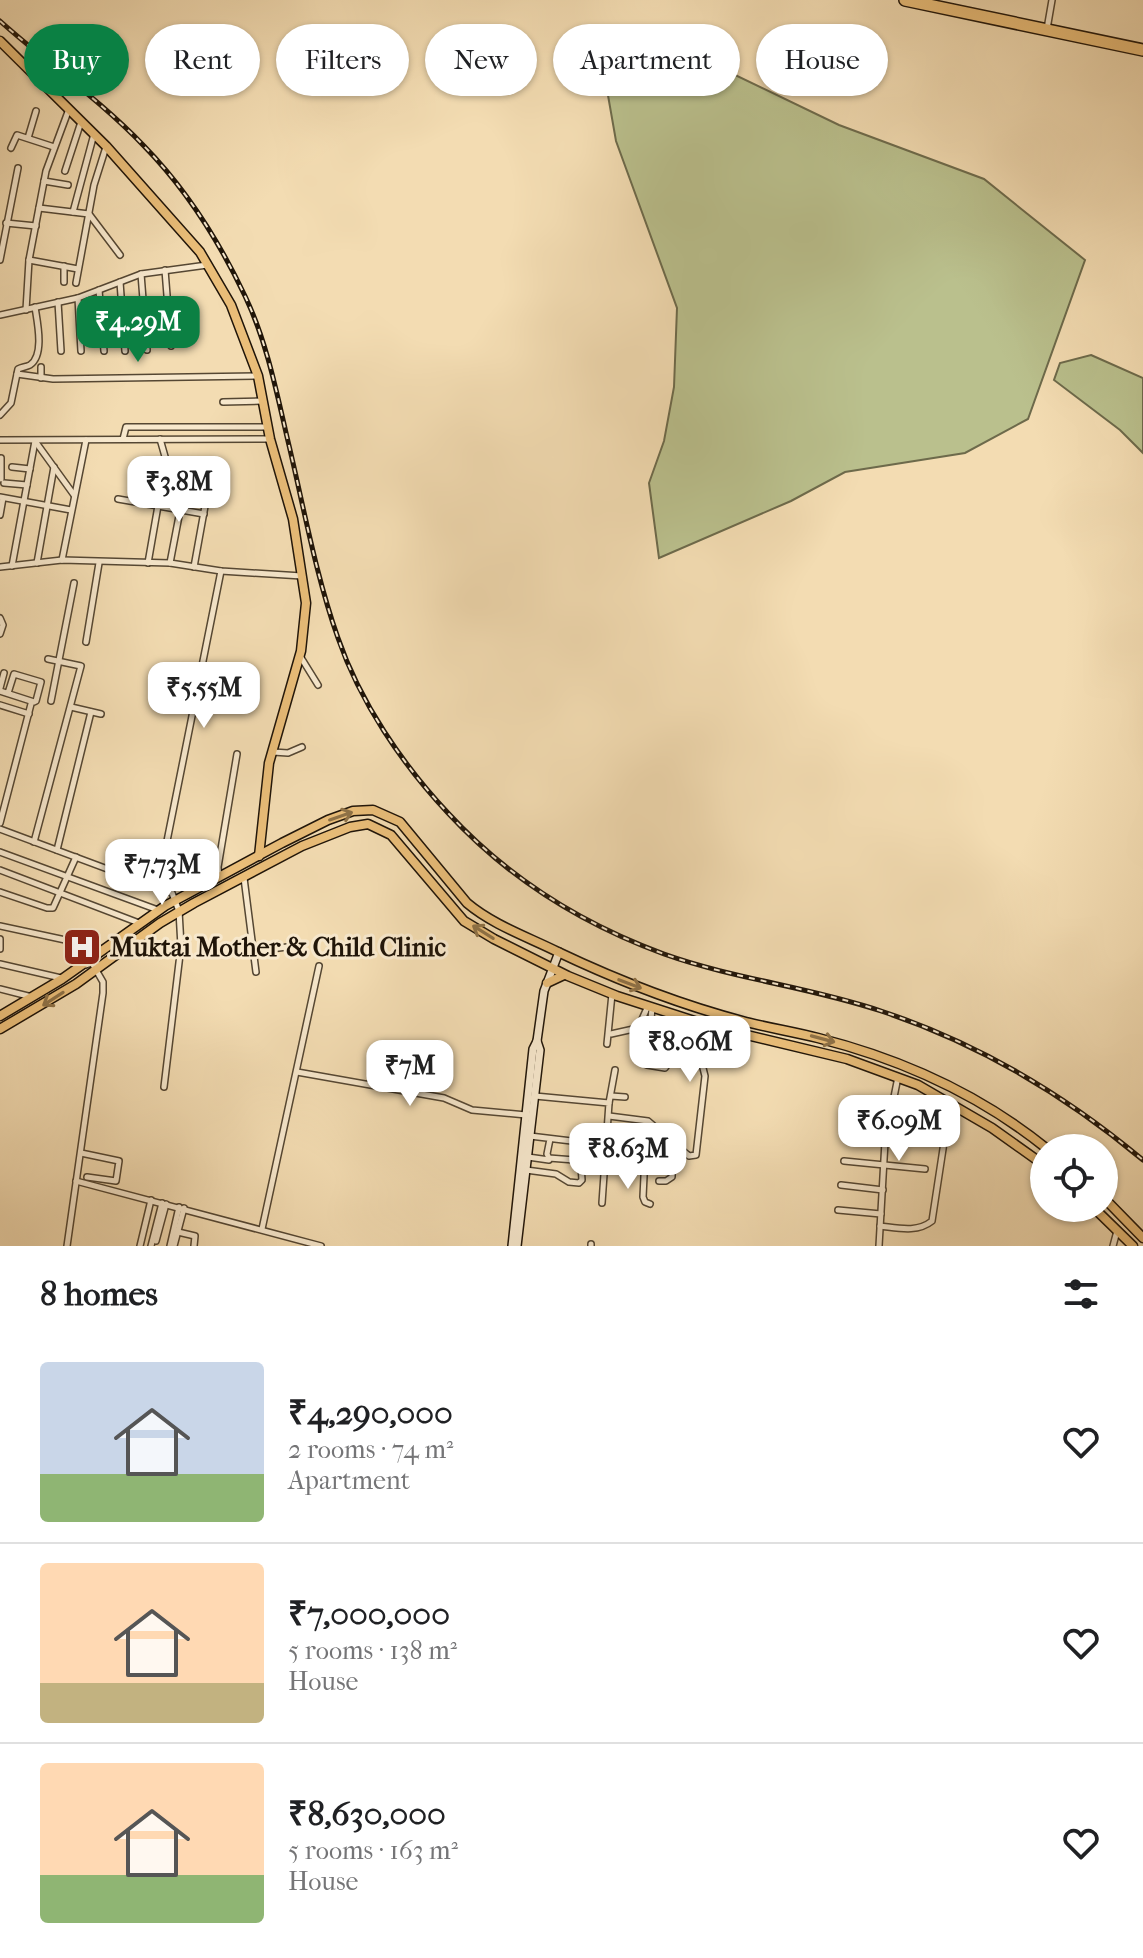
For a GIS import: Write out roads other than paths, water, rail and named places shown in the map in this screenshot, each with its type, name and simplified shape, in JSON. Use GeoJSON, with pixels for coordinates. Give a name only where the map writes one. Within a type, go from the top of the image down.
{"type":"FeatureCollection","features":[{"type":"Feature","properties":{"kind":"highway"},"geometry":{"type":"LineString","coordinates":[[905,0],[1143,44]]}},
{"type":"Feature","properties":{"kind":"highway"},"geometry":{"type":"LineString","coordinates":[[938,0],[1143,50]]}},
{"type":"Feature","properties":{"kind":"main road"},"geometry":{"type":"LineString","coordinates":[[0,41],[106,146],[208,264],[231,305],[258,376],[267,427],[293,519],[306,620],[300,655],[272,752],[264,801],[259,870]]}},
{"type":"Feature","properties":{"kind":"main road"},"geometry":{"type":"LineString","coordinates":[[0,1016],[62,979],[175,900],[328,820],[363,809],[373,810],[400,822],[477,911],[589,968],[660,996],[747,1022],[815,1037],[909,1067],[955,1088],[1030,1135]]}},
{"type":"Feature","properties":{"kind":"main road"},"geometry":{"type":"LineString","coordinates":[[0,1029],[100,967],[179,911],[286,854],[336,832],[368,824],[391,835],[464,921],[494,939],[564,974],[650,1007],[898,1077],[950,1103],[1030,1155]]}},
{"type":"Feature","properties":{"kind":"main road"},"geometry":{"type":"LineString","coordinates":[[547,983],[564,974]]}},
{"type":"Feature","properties":{"kind":"main road"},"geometry":{"type":"LineString","coordinates":[[1118,1212],[1143,1238]]}},
{"type":"Feature","properties":{"kind":"main road"},"geometry":{"type":"LineString","coordinates":[[1109,1222],[1132,1245]]}},
{"type":"Feature","properties":{"kind":"street"},"geometry":{"type":"LineString","coordinates":[[1048,25],[1052,0]]}},
{"type":"Feature","properties":{"kind":"street"},"geometry":{"type":"LineString","coordinates":[[25,304],[29,260],[44,181],[69,108]]}},
{"type":"Feature","properties":{"kind":"street"},"geometry":{"type":"LineString","coordinates":[[28,138],[36,111]]}},
{"type":"Feature","properties":{"kind":"street"},"geometry":{"type":"LineString","coordinates":[[65,171],[81,121]]}},
{"type":"Feature","properties":{"kind":"street"},"geometry":{"type":"LineString","coordinates":[[73,212],[94,134]]}},
{"type":"Feature","properties":{"kind":"street"},"geometry":{"type":"LineString","coordinates":[[11,148],[15,135],[55,147]]}},
{"type":"Feature","properties":{"kind":"street"},"geometry":{"type":"LineString","coordinates":[[76,283],[97,170],[106,146]]}},
{"type":"Feature","properties":{"kind":"street"},"geometry":{"type":"LineString","coordinates":[[0,260],[18,168]]}},
{"type":"Feature","properties":{"kind":"street"},"geometry":{"type":"LineString","coordinates":[[44,181],[68,185]]}},
{"type":"Feature","properties":{"kind":"street"},"geometry":{"type":"LineString","coordinates":[[39,208],[89,214],[120,255]]}},
{"type":"Feature","properties":{"kind":"street"},"geometry":{"type":"LineString","coordinates":[[6,223],[36,226]]}},
{"type":"Feature","properties":{"kind":"street"},"geometry":{"type":"LineString","coordinates":[[29,260],[78,269]]}},
{"type":"Feature","properties":{"kind":"street"},"geometry":{"type":"LineString","coordinates":[[0,315],[25,304],[35,307],[78,298],[141,274],[208,264]]}},
{"type":"Feature","properties":{"kind":"street"},"geometry":{"type":"LineString","coordinates":[[64,266],[64,282]]}},
{"type":"Feature","properties":{"kind":"street"},"geometry":{"type":"LineString","coordinates":[[165,270],[171,346]]}},
{"type":"Feature","properties":{"kind":"street"},"geometry":{"type":"LineString","coordinates":[[141,274],[147,350]]}},
{"type":"Feature","properties":{"kind":"street"},"geometry":{"type":"LineString","coordinates":[[120,282],[125,351]]}},
{"type":"Feature","properties":{"kind":"street"},"geometry":{"type":"LineString","coordinates":[[99,290],[104,351]]}},
{"type":"Feature","properties":{"kind":"street"},"geometry":{"type":"LineString","coordinates":[[78,298],[81,351]]}},
{"type":"Feature","properties":{"kind":"street"},"geometry":{"type":"LineString","coordinates":[[58,302],[61,351]]}},
{"type":"Feature","properties":{"kind":"street"},"geometry":{"type":"LineString","coordinates":[[0,415],[11,403],[19,367],[29,365],[35,357],[38,342],[35,307]]}},
{"type":"Feature","properties":{"kind":"street"},"geometry":{"type":"LineString","coordinates":[[41,367],[41,378]]}},
{"type":"Feature","properties":{"kind":"street"},"geometry":{"type":"LineString","coordinates":[[17,374],[41,378],[258,376]]}},
{"type":"Feature","properties":{"kind":"street"},"geometry":{"type":"LineString","coordinates":[[223,402],[262,401]]}},
{"type":"Feature","properties":{"kind":"street"},"geometry":{"type":"LineString","coordinates":[[138,427],[138,439]]}},
{"type":"Feature","properties":{"kind":"street"},"geometry":{"type":"LineString","coordinates":[[123,439],[124,428],[267,427]]}},
{"type":"Feature","properties":{"kind":"street"},"geometry":{"type":"LineString","coordinates":[[148,563],[166,460],[160,439]]}},
{"type":"Feature","properties":{"kind":"street"},"geometry":{"type":"LineString","coordinates":[[0,440],[270,439]]}},
{"type":"Feature","properties":{"kind":"street"},"geometry":{"type":"LineString","coordinates":[[62,560],[86,440]]}},
{"type":"Feature","properties":{"kind":"street"},"geometry":{"type":"LineString","coordinates":[[35,441],[74,495]]}},
{"type":"Feature","properties":{"kind":"street"},"geometry":{"type":"LineString","coordinates":[[12,566],[35,441]]}},
{"type":"Feature","properties":{"kind":"street"},"geometry":{"type":"LineString","coordinates":[[12,458],[1,458],[2,481],[27,485]]}},
{"type":"Feature","properties":{"kind":"street"},"geometry":{"type":"LineString","coordinates":[[166,460],[186,479]]}},
{"type":"Feature","properties":{"kind":"street"},"geometry":{"type":"LineString","coordinates":[[12,467],[30,469]]}},
{"type":"Feature","properties":{"kind":"street"},"geometry":{"type":"LineString","coordinates":[[37,563],[54,467]]}},
{"type":"Feature","properties":{"kind":"street"},"geometry":{"type":"LineString","coordinates":[[170,563],[188,469]]}},
{"type":"Feature","properties":{"kind":"street"},"geometry":{"type":"LineString","coordinates":[[194,567],[211,473]]}},
{"type":"Feature","properties":{"kind":"street"},"geometry":{"type":"LineString","coordinates":[[0,515],[2,498],[71,510]]}},
{"type":"Feature","properties":{"kind":"street"},"geometry":{"type":"LineString","coordinates":[[118,499],[204,514]]}},
{"type":"Feature","properties":{"kind":"street"},"geometry":{"type":"LineString","coordinates":[[0,567],[62,560],[170,563],[221,571],[302,576]]}},
{"type":"Feature","properties":{"kind":"street"},"geometry":{"type":"LineString","coordinates":[[86,642],[99,563]]}},
{"type":"Feature","properties":{"kind":"street"},"geometry":{"type":"LineString","coordinates":[[163,888],[167,841],[221,571]]}},
{"type":"Feature","properties":{"kind":"street"},"geometry":{"type":"LineString","coordinates":[[51,701],[74,583]]}},
{"type":"Feature","properties":{"kind":"street"},"geometry":{"type":"LineString","coordinates":[[0,618],[3,625],[0,634]]}},
{"type":"Feature","properties":{"kind":"street"},"geometry":{"type":"LineString","coordinates":[[300,655],[318,685]]}},
{"type":"Feature","properties":{"kind":"street"},"geometry":{"type":"LineString","coordinates":[[34,842],[81,666],[48,659]]}},
{"type":"Feature","properties":{"kind":"street"},"geometry":{"type":"LineString","coordinates":[[4,673],[0,689],[8,693],[36,701],[41,682],[14,674],[8,693]]}},
{"type":"Feature","properties":{"kind":"street"},"geometry":{"type":"LineString","coordinates":[[0,823],[31,704]]}},
{"type":"Feature","properties":{"kind":"street"},"geometry":{"type":"LineString","coordinates":[[0,705],[29,714]]}},
{"type":"Feature","properties":{"kind":"street"},"geometry":{"type":"LineString","coordinates":[[71,707],[101,714]]}},
{"type":"Feature","properties":{"kind":"street"},"geometry":{"type":"LineString","coordinates":[[57,850],[91,712]]}},
{"type":"Feature","properties":{"kind":"street"},"geometry":{"type":"LineString","coordinates":[[272,752],[288,753],[302,747]]}},
{"type":"Feature","properties":{"kind":"street"},"geometry":{"type":"LineString","coordinates":[[219,879],[218,867],[237,754]]}},
{"type":"Feature","properties":{"kind":"street"},"geometry":{"type":"LineString","coordinates":[[0,829],[172,893],[179,911],[181,946],[164,1087]]}},
{"type":"Feature","properties":{"kind":"street"},"geometry":{"type":"LineString","coordinates":[[0,852],[158,910]]}},
{"type":"Feature","properties":{"kind":"street"},"geometry":{"type":"LineString","coordinates":[[0,892],[50,909],[57,903],[76,857]]}},
{"type":"Feature","properties":{"kind":"street"},"geometry":{"type":"LineString","coordinates":[[0,870],[139,923]]}},
{"type":"Feature","properties":{"kind":"street"},"geometry":{"type":"LineString","coordinates":[[244,878],[256,972]]}},
{"type":"Feature","properties":{"kind":"street"},"geometry":{"type":"LineString","coordinates":[[0,926],[70,941],[100,952]]}},
{"type":"Feature","properties":{"kind":"street"},"geometry":{"type":"LineString","coordinates":[[0,939],[0,949]]}},
{"type":"Feature","properties":{"kind":"street"},"geometry":{"type":"LineString","coordinates":[[254,951],[287,947]]}},
{"type":"Feature","properties":{"kind":"street"},"geometry":{"type":"LineString","coordinates":[[514,1246],[533,1049],[547,983],[559,952]]}},
{"type":"Feature","properties":{"kind":"street"},"geometry":{"type":"LineString","coordinates":[[67,1246],[103,993],[100,967],[92,963],[78,967]]}},
{"type":"Feature","properties":{"kind":"street"},"geometry":{"type":"LineString","coordinates":[[0,964],[62,979]]}},
{"type":"Feature","properties":{"kind":"street"},"geometry":{"type":"LineString","coordinates":[[262,1229],[319,966]]}},
{"type":"Feature","properties":{"kind":"street"},"geometry":{"type":"LineString","coordinates":[[0,989],[33,997]]}},
{"type":"Feature","properties":{"kind":"street"},"geometry":{"type":"LineString","coordinates":[[607,1044],[612,994]]}},
{"type":"Feature","properties":{"kind":"street"},"geometry":{"type":"LineString","coordinates":[[611,1034],[638,1028],[650,1007]]}},
{"type":"Feature","properties":{"kind":"street"},"geometry":{"type":"LineString","coordinates":[[650,1007],[647,1065],[665,1068],[670,1061],[669,1054]]}},
{"type":"Feature","properties":{"kind":"street"},"geometry":{"type":"LineString","coordinates":[[671,1014],[673,1046]]}},
{"type":"Feature","properties":{"kind":"street"},"geometry":{"type":"LineString","coordinates":[[609,1116],[648,1121],[689,1156],[698,1153],[705,1076],[691,1021]]}},
{"type":"Feature","properties":{"kind":"street"},"geometry":{"type":"LineString","coordinates":[[514,1246],[535,1096],[540,1050],[537,1041]]}},
{"type":"Feature","properties":{"kind":"street"},"geometry":{"type":"LineString","coordinates":[[602,1203],[615,1070]]}},
{"type":"Feature","properties":{"kind":"street"},"geometry":{"type":"LineString","coordinates":[[297,1072],[444,1098],[472,1110],[526,1115]]}},
{"type":"Feature","properties":{"kind":"street"},"geometry":{"type":"LineString","coordinates":[[879,1246],[885,1142],[898,1077]]}},
{"type":"Feature","properties":{"kind":"street"},"geometry":{"type":"LineString","coordinates":[[535,1096],[625,1097]]}},
{"type":"Feature","properties":{"kind":"street"},"geometry":{"type":"LineString","coordinates":[[880,1226],[913,1229],[932,1221],[950,1103]]}},
{"type":"Feature","properties":{"kind":"street"},"geometry":{"type":"LineString","coordinates":[[530,1136],[590,1144],[590,1159],[549,1158],[550,1139]]}},
{"type":"Feature","properties":{"kind":"street"},"geometry":{"type":"LineString","coordinates":[[659,1181],[672,1177],[673,1142]]}},
{"type":"Feature","properties":{"kind":"street"},"geometry":{"type":"LineString","coordinates":[[80,1153],[119,1161],[116,1181],[87,1177]]}},
{"type":"Feature","properties":{"kind":"street"},"geometry":{"type":"LineString","coordinates":[[636,1155],[673,1156]]}},
{"type":"Feature","properties":{"kind":"street"},"geometry":{"type":"LineString","coordinates":[[645,1155],[643,1197],[650,1204]]}},
{"type":"Feature","properties":{"kind":"street"},"geometry":{"type":"LineString","coordinates":[[526,1170],[556,1174],[573,1183],[582,1180],[580,1164],[528,1157]]}},
{"type":"Feature","properties":{"kind":"street"},"geometry":{"type":"LineString","coordinates":[[844,1161],[925,1169]]}},
{"type":"Feature","properties":{"kind":"street"},"geometry":{"type":"LineString","coordinates":[[76,1181],[321,1246]]}},
{"type":"Feature","properties":{"kind":"street"},"geometry":{"type":"LineString","coordinates":[[841,1185],[883,1190]]}},
{"type":"Feature","properties":{"kind":"street"},"geometry":{"type":"LineString","coordinates":[[140,1246],[152,1200]]}},
{"type":"Feature","properties":{"kind":"street"},"geometry":{"type":"LineString","coordinates":[[153,1246],[164,1203]]}},
{"type":"Feature","properties":{"kind":"street"},"geometry":{"type":"LineString","coordinates":[[153,1246],[164,1203]]}},
{"type":"Feature","properties":{"kind":"street"},"geometry":{"type":"LineString","coordinates":[[172,1246],[175,1224],[182,1208]]}},
{"type":"Feature","properties":{"kind":"street"},"geometry":{"type":"LineString","coordinates":[[172,1246],[182,1208]]}},
{"type":"Feature","properties":{"kind":"street"},"geometry":{"type":"LineString","coordinates":[[838,1210],[881,1214]]}},
{"type":"Feature","properties":{"kind":"street"},"geometry":{"type":"LineString","coordinates":[[149,1212],[159,1214]]}},
{"type":"Feature","properties":{"kind":"street"},"geometry":{"type":"LineString","coordinates":[[165,1222],[175,1224]]}},
{"type":"Feature","properties":{"kind":"street"},"geometry":{"type":"LineString","coordinates":[[1113,1246],[1117,1230]]}},
{"type":"Feature","properties":{"kind":"street"},"geometry":{"type":"LineString","coordinates":[[178,1232],[195,1236],[194,1246]]}},
{"type":"Feature","properties":{"kind":"railway"},"geometry":{"type":"LineString","coordinates":[[0,21],[110,113],[144,146],[188,198],[224,255],[265,347],[323,588],[347,662],[370,709],[399,753],[431,794],[471,836],[547,896],[634,942],[691,963],[881,1011],[986,1055],[1083,1114],[1143,1160]]}},
{"type":"Feature","properties":{"kind":"place","name":"Muktai Mother & Child Clinic"},"geometry":{"type":"Point","coordinates":[82,947]}}]}
